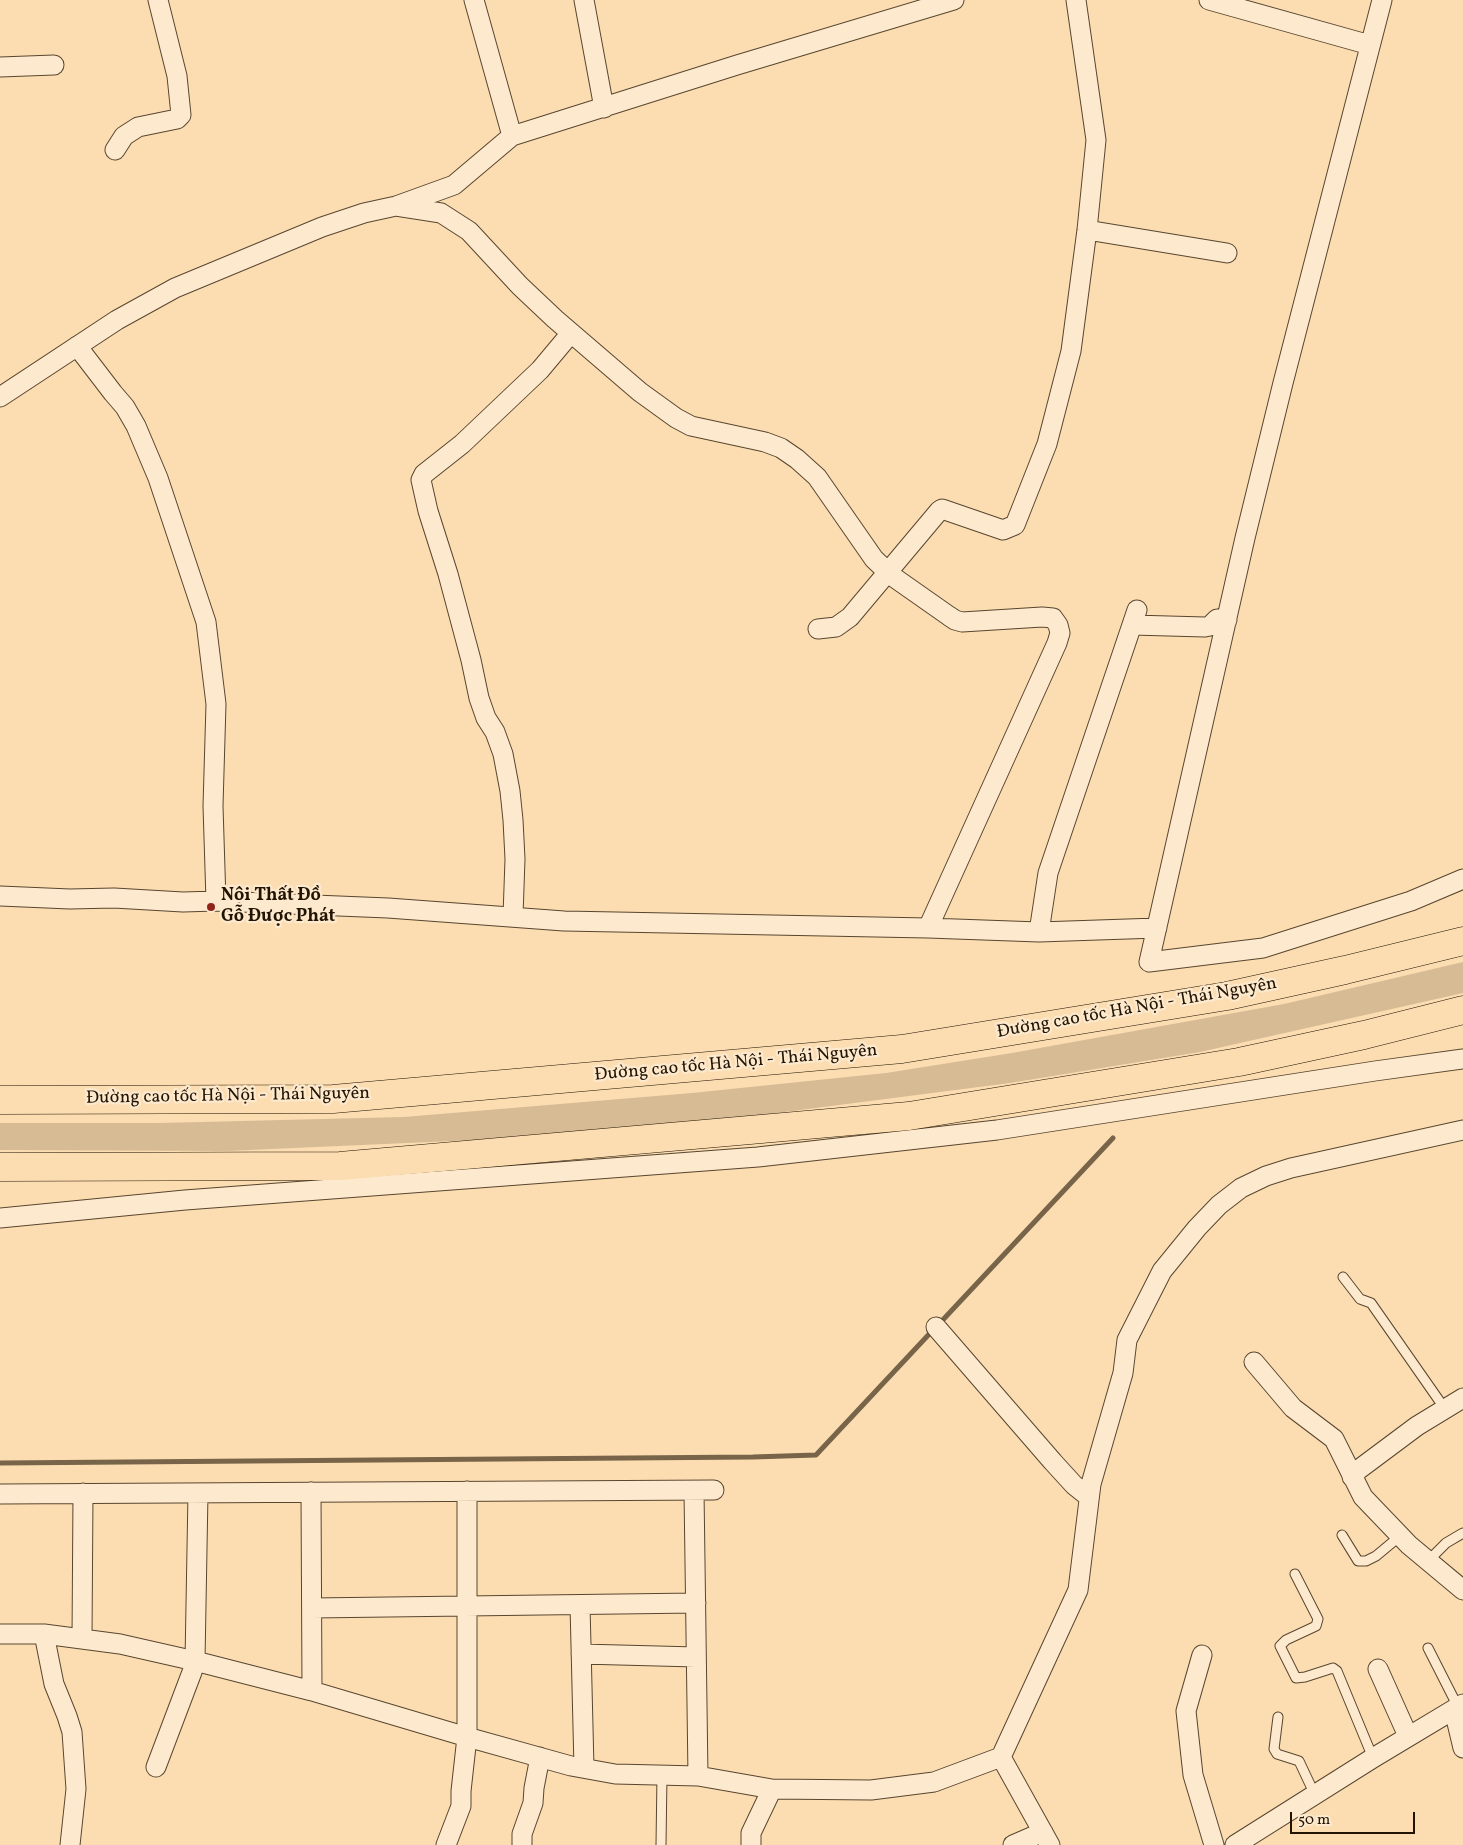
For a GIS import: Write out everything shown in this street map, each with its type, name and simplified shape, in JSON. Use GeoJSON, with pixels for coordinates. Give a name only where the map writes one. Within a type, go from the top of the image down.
{"type":"FeatureCollection","features":[{"type":"Feature","properties":{"kind":"highway","name":"Đường cao tốc Hà Nội - Thái Nguyên"},"geometry":{"type":"LineString","coordinates":[[0,1100],[333,1099],[902,1049],[1227,996],[1463,941]]}},
{"type":"Feature","properties":{"kind":"highway"},"geometry":{"type":"LineString","coordinates":[[0,1167],[340,1166],[909,1116],[1239,1062],[1364,1035],[1463,1010]]}},
{"type":"Feature","properties":{"kind":"street"},"geometry":{"type":"LineString","coordinates":[[115,150],[124,136],[138,127],[172,120],[181,115],[176,76],[158,0]]}},
{"type":"Feature","properties":{"kind":"street"},"geometry":{"type":"LineString","coordinates":[[474,0],[512,136]]}},
{"type":"Feature","properties":{"kind":"street"},"geometry":{"type":"LineString","coordinates":[[584,0],[604,108]]}},
{"type":"Feature","properties":{"kind":"street"},"geometry":{"type":"LineString","coordinates":[[0,397],[140,306],[175,288],[322,227],[364,213],[396,206],[454,185],[512,136],[737,65],[954,0]]}},
{"type":"Feature","properties":{"kind":"street"},"geometry":{"type":"LineString","coordinates":[[818,629],[836,627],[857,610],[939,511],[942,510],[1003,530],[1015,525],[1047,444],[1071,351],[1087,230],[1096,140],[1076,0]]}},
{"type":"Feature","properties":{"kind":"street"},"geometry":{"type":"LineString","coordinates":[[1209,0],[1370,45]]}},
{"type":"Feature","properties":{"kind":"street"},"geometry":{"type":"LineString","coordinates":[[1382,0],[1308,281],[1227,620],[1149,962],[1263,948],[1411,901],[1463,879]]}},
{"type":"Feature","properties":{"kind":"street"},"geometry":{"type":"LineString","coordinates":[[0,66],[54,65]]}},
{"type":"Feature","properties":{"kind":"street"},"geometry":{"type":"LineString","coordinates":[[396,206],[442,213],[469,231],[520,286],[571,333],[640,392],[676,418],[691,426],[765,442],[781,448],[797,459],[817,477],[874,559],[888,573],[928,603],[955,620],[962,622],[1053,618],[1060,632],[1057,643],[928,928]]}},
{"type":"Feature","properties":{"kind":"street"},"geometry":{"type":"LineString","coordinates":[[1087,230],[1227,253]]}},
{"type":"Feature","properties":{"kind":"street"},"geometry":{"type":"LineString","coordinates":[[513,916],[515,859],[513,820],[503,754],[479,698],[471,660],[448,574],[428,511],[421,480],[424,474],[462,444],[540,370],[571,333]]}},
{"type":"Feature","properties":{"kind":"street"},"geometry":{"type":"LineString","coordinates":[[77,346],[125,407],[136,426],[158,478],[206,622],[216,704],[213,806],[216,901]]}},
{"type":"Feature","properties":{"kind":"street"},"geometry":{"type":"LineString","coordinates":[[1039,932],[1048,873],[1135,618],[1205,627],[1210,626],[1217,619],[1227,620]]}},
{"type":"Feature","properties":{"kind":"street"},"geometry":{"type":"LineString","coordinates":[[0,896],[70,899],[148,899],[183,902],[216,901],[388,908],[564,921],[1039,932],[1157,928]]}},
{"type":"Feature","properties":{"kind":"street"},"geometry":{"type":"LineString","coordinates":[[0,1218],[185,1200],[758,1157],[997,1130],[1463,1059]]}},
{"type":"Feature","properties":{"kind":"street"},"geometry":{"type":"LineString","coordinates":[[0,1634],[44,1634],[120,1644],[195,1661],[312,1692],[467,1738],[615,1774],[698,1776],[772,1789],[871,1790],[934,1782],[1001,1758],[1078,1590],[1091,1484],[1123,1373],[1127,1340],[1162,1271],[1197,1228],[1219,1205],[1241,1188],[1266,1176],[1291,1168],[1463,1130]]}},
{"type":"Feature","properties":{"kind":"street"},"geometry":{"type":"LineString","coordinates":[[936,1327],[1070,1481],[1089,1497]]}},
{"type":"Feature","properties":{"kind":"street"},"geometry":{"type":"LineString","coordinates":[[1254,1362],[1294,1408],[1334,1439],[1363,1497],[1400,1536],[1428,1561],[1460,1582]]}},
{"type":"Feature","properties":{"kind":"street"},"geometry":{"type":"LineString","coordinates":[[1352,1477],[1358,1470],[1417,1426],[1463,1398]]}},
{"type":"Feature","properties":{"kind":"street"},"geometry":{"type":"LineString","coordinates":[[694,1490],[698,1776]]}},
{"type":"Feature","properties":{"kind":"street"},"geometry":{"type":"LineString","coordinates":[[0,1494],[714,1490]]}},
{"type":"Feature","properties":{"kind":"street"},"geometry":{"type":"LineString","coordinates":[[311,1492],[312,1692]]}},
{"type":"Feature","properties":{"kind":"street"},"geometry":{"type":"LineString","coordinates":[[446,1845],[461,1806],[467,1738],[467,1492]]}},
{"type":"Feature","properties":{"kind":"street"},"geometry":{"type":"LineString","coordinates":[[82,1639],[83,1493]]}},
{"type":"Feature","properties":{"kind":"street"},"geometry":{"type":"LineString","coordinates":[[156,1767],[195,1661],[198,1493]]}},
{"type":"Feature","properties":{"kind":"street"},"geometry":{"type":"LineString","coordinates":[[312,1608],[696,1603]]}},
{"type":"Feature","properties":{"kind":"street"},"geometry":{"type":"LineString","coordinates":[[580,1605],[584,1768]]}},
{"type":"Feature","properties":{"kind":"street"},"geometry":{"type":"LineString","coordinates":[[44,1634],[54,1684],[72,1732],[76,1790],[70,1845]]}},
{"type":"Feature","properties":{"kind":"street"},"geometry":{"type":"LineString","coordinates":[[581,1654],[696,1657]]}},
{"type":"Feature","properties":{"kind":"street"},"geometry":{"type":"LineString","coordinates":[[1202,1655],[1186,1711],[1193,1776],[1214,1845]]}},
{"type":"Feature","properties":{"kind":"street"},"geometry":{"type":"LineString","coordinates":[[1378,1669],[1408,1736]]}},
{"type":"Feature","properties":{"kind":"street"},"geometry":{"type":"LineString","coordinates":[[1235,1845],[1372,1758],[1458,1707],[1463,1748]]}},
{"type":"Feature","properties":{"kind":"street"},"geometry":{"type":"LineString","coordinates":[[522,1845],[522,1834],[533,1802],[540,1757]]}},
{"type":"Feature","properties":{"kind":"street"},"geometry":{"type":"LineString","coordinates":[[1001,1758],[1047,1838],[1013,1845]]}},
{"type":"Feature","properties":{"kind":"street"},"geometry":{"type":"LineString","coordinates":[[751,1845],[751,1834],[772,1789]]}},
{"type":"Feature","properties":{"kind":"lane"},"geometry":{"type":"LineString","coordinates":[[1343,1277],[1360,1299],[1371,1303],[1445,1409]]}},
{"type":"Feature","properties":{"kind":"lane"},"geometry":{"type":"LineString","coordinates":[[1428,1561],[1446,1543],[1463,1533]]}},
{"type":"Feature","properties":{"kind":"lane"},"geometry":{"type":"LineString","coordinates":[[1342,1535],[1358,1561],[1366,1561],[1376,1556],[1400,1536]]}},
{"type":"Feature","properties":{"kind":"lane"},"geometry":{"type":"LineString","coordinates":[[1295,1574],[1318,1619],[1316,1626],[1286,1640],[1280,1646],[1296,1678],[1333,1668],[1337,1671],[1372,1758]]}},
{"type":"Feature","properties":{"kind":"lane"},"geometry":{"type":"LineString","coordinates":[[1428,1648],[1458,1707]]}},
{"type":"Feature","properties":{"kind":"lane"},"geometry":{"type":"LineString","coordinates":[[1278,1717],[1274,1749],[1277,1754],[1299,1761],[1315,1795]]}},
{"type":"Feature","properties":{"kind":"lane"},"geometry":{"type":"LineString","coordinates":[[661,1845],[662,1775]]}},
{"type":"Feature","properties":{"kind":"shaded area"},"geometry":{"type":"Polygon","coordinates":[[[1463,962],[1463,993],[1200,1052],[1010,1083],[707,1122],[497,1139],[227,1151],[0,1150],[0,1123],[160,1123],[404,1117],[692,1093],[886,1073],[1012,1053],[1284,1004],[1463,962]]]}},
{"type":"Feature","properties":{"kind":"waterway"},"geometry":{"type":"LineString","coordinates":[[939,1324],[1113,1138]]}},
{"type":"Feature","properties":{"kind":"waterway"},"geometry":{"type":"LineString","coordinates":[[0,1463],[816,1455],[933,1330]]}},
{"type":"Feature","properties":{"kind":"place","name":"Nội Thất Đồ Gỗ Được Phát"},"geometry":{"type":"Point","coordinates":[211,907]}}]}
